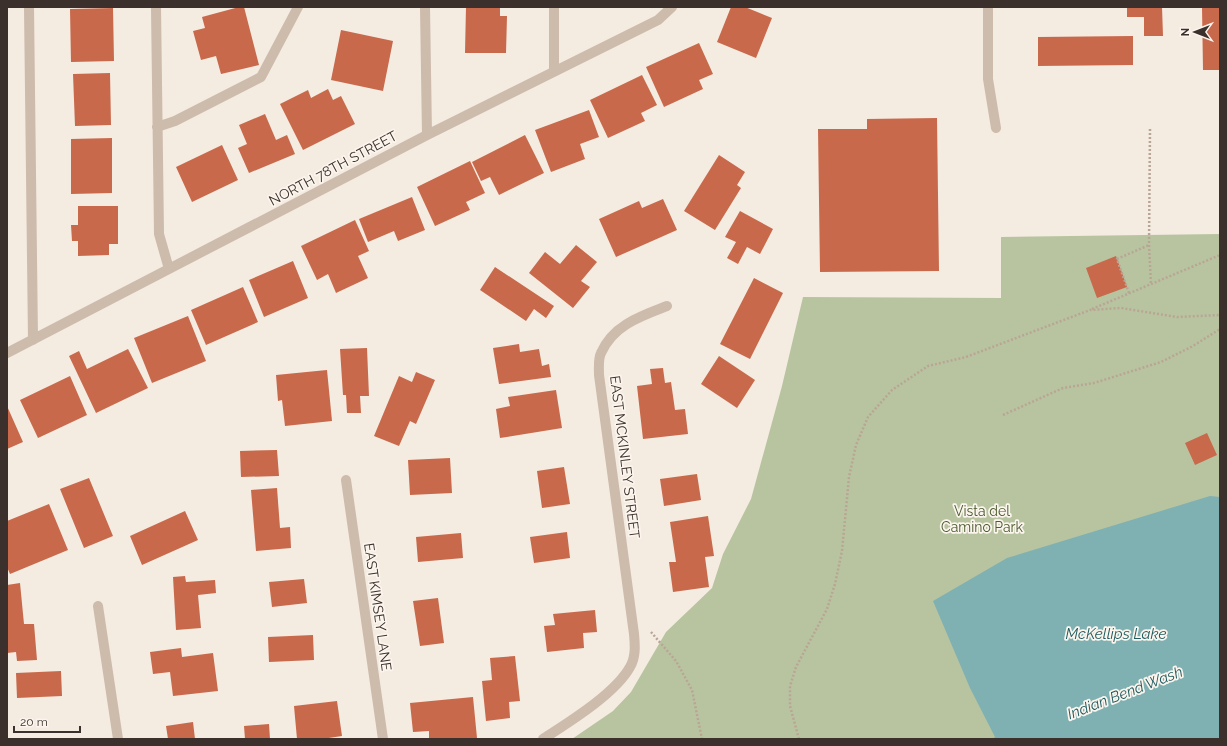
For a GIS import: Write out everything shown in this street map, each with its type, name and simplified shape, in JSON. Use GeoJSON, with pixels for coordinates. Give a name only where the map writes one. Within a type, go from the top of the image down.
{"type":"FeatureCollection","features":[{"type":"Feature","properties":{"kind":"street"},"geometry":{"type":"LineString","coordinates":[[29,7],[33,340]]}},
{"type":"Feature","properties":{"kind":"street"},"geometry":{"type":"LineString","coordinates":[[156,7],[159,234],[169,269]]}},
{"type":"Feature","properties":{"kind":"street"},"geometry":{"type":"LineString","coordinates":[[157,127],[175,121],[261,77],[298,7]]}},
{"type":"Feature","properties":{"kind":"street"},"geometry":{"type":"LineString","coordinates":[[425,7],[427,135]]}},
{"type":"Feature","properties":{"kind":"street"},"geometry":{"type":"LineString","coordinates":[[554,7],[554,72]]}},
{"type":"Feature","properties":{"kind":"street","name":"NORTH 78TH STREET"},"geometry":{"type":"LineString","coordinates":[[7,353],[427,135],[658,20],[672,7]]}},
{"type":"Feature","properties":{"kind":"street"},"geometry":{"type":"LineString","coordinates":[[988,7],[988,79],[996,128]]}},
{"type":"Feature","properties":{"kind":"street","name":"EAST MCKINLEY STREET"},"geometry":{"type":"LineString","coordinates":[[543,739],[586,710],[621,680],[631,666],[636,648],[599,375],[600,354],[611,337],[633,319],[667,306]]}},
{"type":"Feature","properties":{"kind":"street","name":"EAST KIMSEY LANE"},"geometry":{"type":"LineString","coordinates":[[346,480],[383,739]]}},
{"type":"Feature","properties":{"kind":"street"},"geometry":{"type":"LineString","coordinates":[[98,606],[118,739]]}},
{"type":"Feature","properties":{"kind":"path"},"geometry":{"type":"LineString","coordinates":[[1150,129],[1149,245],[1151,284]]}},
{"type":"Feature","properties":{"kind":"path"},"geometry":{"type":"LineString","coordinates":[[1129,293],[1117,259],[1149,245]]}},
{"type":"Feature","properties":{"kind":"path"},"geometry":{"type":"LineString","coordinates":[[799,739],[790,706],[790,686],[796,667],[827,609],[835,584],[842,551],[849,477],[856,445],[868,417],[892,390],[928,366],[966,357],[1090,310],[1220,255]]}},
{"type":"Feature","properties":{"kind":"path"},"geometry":{"type":"LineString","coordinates":[[1090,310],[1120,308],[1177,317],[1220,315]]}},
{"type":"Feature","properties":{"kind":"path"},"geometry":{"type":"LineString","coordinates":[[1003,415],[1064,388],[1094,383],[1161,362],[1193,346],[1220,329]]}},
{"type":"Feature","properties":{"kind":"path"},"geometry":{"type":"LineString","coordinates":[[651,632],[676,662],[692,690],[702,739]]}},
{"type":"Feature","properties":{"kind":"green space","name":"Vista del Camino Park"},"geometry":{"type":"Polygon","coordinates":[[[1220,234],[1220,739],[572,739],[613,711],[631,692],[666,632],[712,588],[723,554],[751,499],[782,386],[803,297],[1001,298],[1001,237],[1220,234]]]}},
{"type":"Feature","properties":{"kind":"water","name":"McKellips Lake"},"geometry":{"type":"Polygon","coordinates":[[[1210,496],[1220,497],[1220,739],[992,739],[995,737],[970,688],[933,601],[1007,558],[1210,496]]]}},
{"type":"Feature","properties":{"kind":"building"},"geometry":{"type":"Polygon","coordinates":[[[244,7],[259,65],[221,74],[216,56],[201,60],[193,31],[205,28],[202,17],[244,7]]]}},
{"type":"Feature","properties":{"kind":"building"},"geometry":{"type":"Polygon","coordinates":[[[466,7],[500,7],[500,16],[507,16],[506,53],[465,53],[466,7]]]}},
{"type":"Feature","properties":{"kind":"building"},"geometry":{"type":"Polygon","coordinates":[[[731,7],[745,7],[772,18],[756,58],[717,42],[731,7]]]}},
{"type":"Feature","properties":{"kind":"building"},"geometry":{"type":"Polygon","coordinates":[[[1127,7],[1162,7],[1163,36],[1144,36],[1144,17],[1127,17],[1127,7]]]}},
{"type":"Feature","properties":{"kind":"building"},"geometry":{"type":"Polygon","coordinates":[[[1202,7],[1220,7],[1220,70],[1203,70],[1202,7]]]}},
{"type":"Feature","properties":{"kind":"building"},"geometry":{"type":"Polygon","coordinates":[[[113,8],[114,61],[71,62],[70,9],[113,8]]]}},
{"type":"Feature","properties":{"kind":"building"},"geometry":{"type":"Polygon","coordinates":[[[341,30],[393,41],[383,91],[331,80],[341,30]]]}},
{"type":"Feature","properties":{"kind":"building"},"geometry":{"type":"Polygon","coordinates":[[[1133,36],[1133,65],[1038,66],[1038,37],[1133,36]]]}},
{"type":"Feature","properties":{"kind":"building"},"geometry":{"type":"Polygon","coordinates":[[[699,43],[713,74],[699,80],[703,89],[664,107],[646,67],[699,43]]]}},
{"type":"Feature","properties":{"kind":"building"},"geometry":{"type":"Polygon","coordinates":[[[110,73],[111,125],[75,126],[73,74],[110,73]]]}},
{"type":"Feature","properties":{"kind":"building"},"geometry":{"type":"Polygon","coordinates":[[[642,75],[657,105],[641,113],[645,121],[608,138],[590,100],[642,75]]]}},
{"type":"Feature","properties":{"kind":"building"},"geometry":{"type":"Polygon","coordinates":[[[328,89],[333,100],[341,96],[355,124],[303,150],[280,104],[308,90],[311,98],[328,89]]]}},
{"type":"Feature","properties":{"kind":"building"},"geometry":{"type":"Polygon","coordinates":[[[589,110],[599,137],[580,144],[585,159],[551,172],[535,130],[589,110]]]}},
{"type":"Feature","properties":{"kind":"building"},"geometry":{"type":"Polygon","coordinates":[[[265,114],[276,140],[287,135],[295,154],[249,173],[238,148],[247,144],[239,125],[265,114]]]}},
{"type":"Feature","properties":{"kind":"building"},"geometry":{"type":"Polygon","coordinates":[[[937,118],[939,271],[820,272],[818,129],[867,129],[867,119],[937,118]]]}},
{"type":"Feature","properties":{"kind":"building"},"geometry":{"type":"Polygon","coordinates":[[[525,135],[544,173],[499,195],[490,177],[481,181],[472,162],[525,135]]]}},
{"type":"Feature","properties":{"kind":"building"},"geometry":{"type":"Polygon","coordinates":[[[112,138],[112,193],[71,194],[71,139],[112,138]]]}},
{"type":"Feature","properties":{"kind":"building"},"geometry":{"type":"Polygon","coordinates":[[[222,145],[238,180],[192,202],[176,167],[222,145]]]}},
{"type":"Feature","properties":{"kind":"building"},"geometry":{"type":"Polygon","coordinates":[[[719,155],[745,172],[737,185],[741,188],[715,230],[684,211],[719,155]]]}},
{"type":"Feature","properties":{"kind":"building"},"geometry":{"type":"Polygon","coordinates":[[[470,161],[485,193],[466,202],[470,210],[435,226],[417,187],[470,161]]]}},
{"type":"Feature","properties":{"kind":"building"},"geometry":{"type":"Polygon","coordinates":[[[412,197],[425,230],[398,241],[394,231],[368,242],[359,219],[412,197]]]}},
{"type":"Feature","properties":{"kind":"building"},"geometry":{"type":"Polygon","coordinates":[[[663,199],[677,230],[616,257],[599,219],[639,201],[642,208],[663,199]]]}},
{"type":"Feature","properties":{"kind":"building"},"geometry":{"type":"Polygon","coordinates":[[[78,206],[118,206],[118,244],[109,244],[109,255],[78,256],[78,241],[72,241],[71,225],[78,225],[78,206]]]}},
{"type":"Feature","properties":{"kind":"building"},"geometry":{"type":"Polygon","coordinates":[[[740,211],[773,229],[760,254],[747,247],[738,264],[727,258],[736,242],[725,237],[740,211]]]}},
{"type":"Feature","properties":{"kind":"building"},"geometry":{"type":"Polygon","coordinates":[[[355,220],[369,251],[358,256],[368,278],[336,293],[328,274],[317,280],[301,246],[355,220]]]}},
{"type":"Feature","properties":{"kind":"building"},"geometry":{"type":"Polygon","coordinates":[[[576,245],[597,262],[581,281],[590,287],[573,308],[529,273],[545,252],[560,264],[576,245]]]}},
{"type":"Feature","properties":{"kind":"building"},"geometry":{"type":"Polygon","coordinates":[[[1116,256],[1127,287],[1097,298],[1086,268],[1116,256]]]}},
{"type":"Feature","properties":{"kind":"building"},"geometry":{"type":"Polygon","coordinates":[[[293,261],[308,298],[264,317],[249,280],[293,261]]]}},
{"type":"Feature","properties":{"kind":"building"},"geometry":{"type":"Polygon","coordinates":[[[495,267],[554,306],[546,318],[534,309],[526,321],[480,290],[495,267]]]}},
{"type":"Feature","properties":{"kind":"building"},"geometry":{"type":"Polygon","coordinates":[[[754,278],[783,293],[750,359],[720,344],[754,278]]]}},
{"type":"Feature","properties":{"kind":"building"},"geometry":{"type":"Polygon","coordinates":[[[243,287],[258,322],[206,345],[191,310],[243,287]]]}},
{"type":"Feature","properties":{"kind":"building"},"geometry":{"type":"Polygon","coordinates":[[[188,316],[206,361],[152,383],[134,338],[188,316]]]}},
{"type":"Feature","properties":{"kind":"building"},"geometry":{"type":"Polygon","coordinates":[[[519,344],[520,352],[539,349],[542,366],[549,364],[551,377],[499,384],[493,348],[519,344]]]}},
{"type":"Feature","properties":{"kind":"building"},"geometry":{"type":"Polygon","coordinates":[[[367,348],[369,396],[360,396],[361,413],[347,413],[346,395],[343,395],[340,349],[367,348]]]}},
{"type":"Feature","properties":{"kind":"building"},"geometry":{"type":"Polygon","coordinates":[[[128,349],[148,388],[96,413],[69,356],[79,351],[87,369],[128,349]]]}},
{"type":"Feature","properties":{"kind":"building"},"geometry":{"type":"Polygon","coordinates":[[[719,356],[755,380],[737,408],[701,384],[719,356]]]}},
{"type":"Feature","properties":{"kind":"building"},"geometry":{"type":"Polygon","coordinates":[[[663,368],[665,383],[671,382],[675,410],[685,409],[688,434],[643,439],[637,386],[652,384],[650,369],[663,368]]]}},
{"type":"Feature","properties":{"kind":"building"},"geometry":{"type":"Polygon","coordinates":[[[327,370],[332,421],[285,426],[282,400],[278,401],[276,375],[327,370]]]}},
{"type":"Feature","properties":{"kind":"building"},"geometry":{"type":"Polygon","coordinates":[[[416,372],[435,380],[416,424],[410,421],[399,446],[374,436],[399,376],[412,382],[416,372]]]}},
{"type":"Feature","properties":{"kind":"building"},"geometry":{"type":"Polygon","coordinates":[[[70,376],[87,415],[38,438],[20,400],[70,376]]]}},
{"type":"Feature","properties":{"kind":"building"},"geometry":{"type":"Polygon","coordinates":[[[556,390],[562,428],[500,438],[496,409],[510,406],[508,397],[556,390]]]}},
{"type":"Feature","properties":{"kind":"building"},"geometry":{"type":"Polygon","coordinates":[[[7,406],[23,442],[7,449],[7,406]]]}},
{"type":"Feature","properties":{"kind":"building"},"geometry":{"type":"Polygon","coordinates":[[[1207,433],[1217,455],[1195,465],[1185,443],[1207,433]]]}},
{"type":"Feature","properties":{"kind":"building"},"geometry":{"type":"Polygon","coordinates":[[[277,450],[279,476],[241,477],[240,451],[277,450]]]}},
{"type":"Feature","properties":{"kind":"building"},"geometry":{"type":"Polygon","coordinates":[[[450,458],[452,493],[410,495],[408,460],[450,458]]]}},
{"type":"Feature","properties":{"kind":"building"},"geometry":{"type":"Polygon","coordinates":[[[564,467],[570,504],[542,508],[537,471],[564,467]]]}},
{"type":"Feature","properties":{"kind":"building"},"geometry":{"type":"Polygon","coordinates":[[[697,474],[701,500],[664,506],[660,479],[697,474]]]}},
{"type":"Feature","properties":{"kind":"building"},"geometry":{"type":"Polygon","coordinates":[[[89,478],[113,536],[84,548],[60,489],[89,478]]]}},
{"type":"Feature","properties":{"kind":"building"},"geometry":{"type":"Polygon","coordinates":[[[277,488],[280,528],[290,527],[291,548],[256,551],[251,490],[277,488]]]}},
{"type":"Feature","properties":{"kind":"building"},"geometry":{"type":"Polygon","coordinates":[[[49,504],[68,550],[10,574],[7,567],[7,521],[49,504]]]}},
{"type":"Feature","properties":{"kind":"building"},"geometry":{"type":"Polygon","coordinates":[[[185,511],[198,540],[142,565],[130,536],[185,511]]]}},
{"type":"Feature","properties":{"kind":"building"},"geometry":{"type":"Polygon","coordinates":[[[708,516],[714,556],[705,557],[709,587],[673,592],[669,562],[676,562],[670,522],[708,516]]]}},
{"type":"Feature","properties":{"kind":"building"},"geometry":{"type":"Polygon","coordinates":[[[567,532],[570,558],[534,563],[530,537],[567,532]]]}},
{"type":"Feature","properties":{"kind":"building"},"geometry":{"type":"Polygon","coordinates":[[[461,533],[463,558],[418,562],[416,537],[461,533]]]}},
{"type":"Feature","properties":{"kind":"building"},"geometry":{"type":"Polygon","coordinates":[[[185,576],[186,582],[215,580],[216,593],[198,595],[201,628],[176,630],[173,577],[185,576]]]}},
{"type":"Feature","properties":{"kind":"building"},"geometry":{"type":"Polygon","coordinates":[[[304,579],[307,603],[272,607],[269,582],[304,579]]]}},
{"type":"Feature","properties":{"kind":"building"},"geometry":{"type":"Polygon","coordinates":[[[20,583],[24,624],[34,624],[37,660],[17,661],[16,652],[7,653],[7,585],[20,583]]]}},
{"type":"Feature","properties":{"kind":"building"},"geometry":{"type":"Polygon","coordinates":[[[438,598],[444,643],[420,646],[413,601],[438,598]]]}},
{"type":"Feature","properties":{"kind":"building"},"geometry":{"type":"Polygon","coordinates":[[[595,610],[597,632],[583,633],[584,648],[547,652],[544,626],[555,625],[553,614],[595,610]]]}},
{"type":"Feature","properties":{"kind":"building"},"geometry":{"type":"Polygon","coordinates":[[[313,635],[314,660],[269,662],[268,637],[313,635]]]}},
{"type":"Feature","properties":{"kind":"building"},"geometry":{"type":"Polygon","coordinates":[[[181,648],[182,657],[213,653],[218,691],[173,696],[170,672],[153,674],[150,652],[181,648]]]}},
{"type":"Feature","properties":{"kind":"building"},"geometry":{"type":"Polygon","coordinates":[[[515,656],[520,701],[509,702],[510,718],[486,721],[482,681],[492,680],[490,658],[515,656]]]}},
{"type":"Feature","properties":{"kind":"building"},"geometry":{"type":"Polygon","coordinates":[[[61,671],[62,696],[17,698],[16,673],[61,671]]]}},
{"type":"Feature","properties":{"kind":"building"},"geometry":{"type":"Polygon","coordinates":[[[473,697],[477,738],[429,739],[429,731],[413,732],[410,703],[473,697]]]}},
{"type":"Feature","properties":{"kind":"building"},"geometry":{"type":"Polygon","coordinates":[[[337,701],[342,736],[322,739],[297,739],[294,706],[337,701]]]}},
{"type":"Feature","properties":{"kind":"building"},"geometry":{"type":"Polygon","coordinates":[[[193,722],[195,739],[168,739],[166,726],[193,722]]]}},
{"type":"Feature","properties":{"kind":"building"},"geometry":{"type":"Polygon","coordinates":[[[269,724],[270,739],[245,739],[244,726],[269,724]]]}},
{"type":"Feature","properties":{"kind":"water label","name":"Indian Bend Wash"},"geometry":{"type":"Point","coordinates":[1125,693]}}]}
